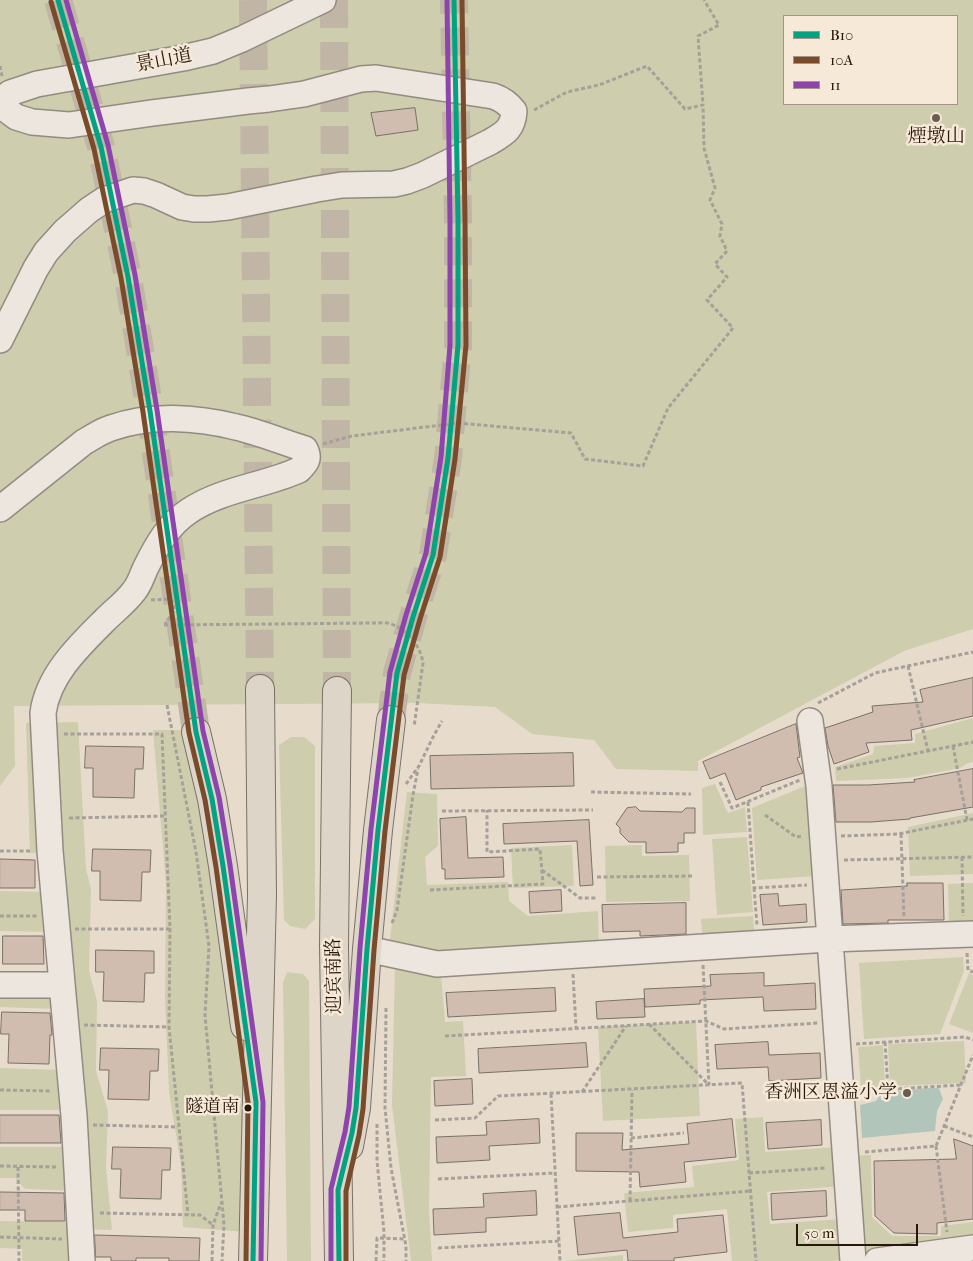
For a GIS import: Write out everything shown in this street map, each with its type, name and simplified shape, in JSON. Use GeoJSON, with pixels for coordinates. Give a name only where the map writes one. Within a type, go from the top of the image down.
{"type":"FeatureCollection","features":[{"type":"Feature","properties":{"kind":"main road"},"geometry":{"type":"LineString","coordinates":[[251,1256],[261,959],[260,689]]}},
{"type":"Feature","properties":{"kind":"main road","name":"迎宾南路"},"geometry":{"type":"LineString","coordinates":[[337,691],[334,946],[339,1261]]}},
{"type":"Feature","properties":{"kind":"main road"},"geometry":{"type":"LineString","coordinates":[[325,1261],[356,1108],[378,946],[378,830],[402,724]]}},
{"type":"Feature","properties":{"kind":"main road"},"geometry":{"type":"LineString","coordinates":[[196,732],[212,799],[222,856],[256,1102]]}},
{"type":"Feature","properties":{"kind":"street","name":"景山道"},"geometry":{"type":"LineString","coordinates":[[323,0],[213,51],[163,62],[37,84],[10,93],[6,96],[4,104],[7,110],[16,117],[32,122],[69,125],[295,95],[361,79],[376,78],[500,98],[509,104],[514,111],[512,123]]}},
{"type":"Feature","properties":{"kind":"street"},"geometry":{"type":"LineString","coordinates":[[0,340],[46,252],[65,231],[104,200],[133,190],[156,195],[182,207],[208,209],[228,207],[317,188],[394,184],[424,175],[482,146],[500,136],[512,123]]}},
{"type":"Feature","properties":{"kind":"street"},"geometry":{"type":"LineString","coordinates":[[0,509],[84,442],[111,428],[141,421],[176,418],[236,427],[305,449],[308,454],[305,465],[299,470],[216,497],[191,510],[177,520],[165,533],[151,556],[137,588],[75,652],[57,675],[44,703],[48,819],[75,1125],[81,1250]]}},
{"type":"Feature","properties":{"kind":"street"},"geometry":{"type":"LineString","coordinates":[[810,721],[818,786],[825,872],[853,1261]]}},
{"type":"Feature","properties":{"kind":"street"},"geometry":{"type":"LineString","coordinates":[[378,946],[437,964],[758,943],[968,934]]}},
{"type":"Feature","properties":{"kind":"street"},"geometry":{"type":"LineString","coordinates":[[0,985],[62,985]]}},
{"type":"Feature","properties":{"kind":"street"},"geometry":{"type":"LineString","coordinates":[[877,1261],[961,1249]]}},
{"type":"Feature","properties":{"kind":"path"},"geometry":{"type":"LineString","coordinates":[[305,449],[352,436],[458,423],[571,433],[585,459],[643,466],[668,408],[734,328],[707,300],[727,277],[715,264],[727,251],[720,236],[722,224],[710,200],[715,188],[704,148],[698,36],[719,25],[704,0]]}},
{"type":"Feature","properties":{"kind":"path"},"geometry":{"type":"LineString","coordinates":[[512,123],[567,92],[599,85],[647,66],[685,109],[703,106]]}},
{"type":"Feature","properties":{"kind":"path"},"geometry":{"type":"LineString","coordinates":[[125,602],[170,599],[174,604],[174,610],[164,625],[392,624],[404,631],[413,640],[422,655],[423,662],[402,724]]}},
{"type":"Feature","properties":{"kind":"path"},"geometry":{"type":"LineString","coordinates":[[810,721],[818,702],[875,673],[973,652]]}},
{"type":"Feature","properties":{"kind":"path"},"geometry":{"type":"LineString","coordinates":[[908,666],[928,751]]}},
{"type":"Feature","properties":{"kind":"path"},"geometry":{"type":"LineString","coordinates":[[167,705],[196,852],[209,946],[204,1016],[224,1225],[222,1261]]}},
{"type":"Feature","properties":{"kind":"path"},"geometry":{"type":"LineString","coordinates":[[407,775],[406,784],[419,766],[442,721]]}},
{"type":"Feature","properties":{"kind":"path"},"geometry":{"type":"LineString","coordinates":[[44,735],[162,734],[170,929],[169,1027],[188,1215]]}},
{"type":"Feature","properties":{"kind":"path"},"geometry":{"type":"LineString","coordinates":[[953,746],[967,820]]}},
{"type":"Feature","properties":{"kind":"path"},"geometry":{"type":"LineString","coordinates":[[378,946],[397,910],[413,795],[419,766]]}},
{"type":"Feature","properties":{"kind":"path"},"geometry":{"type":"LineString","coordinates":[[591,792],[691,794]]}},
{"type":"Feature","properties":{"kind":"path"},"geometry":{"type":"LineString","coordinates":[[748,802],[758,943]]}},
{"type":"Feature","properties":{"kind":"path"},"geometry":{"type":"LineString","coordinates":[[430,890],[543,884],[540,849],[487,852],[487,810]]}},
{"type":"Feature","properties":{"kind":"path"},"geometry":{"type":"LineString","coordinates":[[442,811],[593,810]]}},
{"type":"Feature","properties":{"kind":"path"},"geometry":{"type":"LineString","coordinates":[[765,815],[796,837],[901,834],[973,819]]}},
{"type":"Feature","properties":{"kind":"path"},"geometry":{"type":"LineString","coordinates":[[48,819],[165,816]]}},
{"type":"Feature","properties":{"kind":"path"},"geometry":{"type":"LineString","coordinates":[[901,834],[904,936]]}},
{"type":"Feature","properties":{"kind":"path"},"geometry":{"type":"LineString","coordinates":[[962,857],[968,934],[968,970],[973,972]]}},
{"type":"Feature","properties":{"kind":"path"},"geometry":{"type":"LineString","coordinates":[[754,888],[825,872],[902,859],[973,857]]}},
{"type":"Feature","properties":{"kind":"path"},"geometry":{"type":"LineString","coordinates":[[542,870],[580,898],[597,898]]}},
{"type":"Feature","properties":{"kind":"path"},"geometry":{"type":"LineString","coordinates":[[596,877],[694,876]]}},
{"type":"Feature","properties":{"kind":"path"},"geometry":{"type":"LineString","coordinates":[[0,916],[56,922],[170,929]]}},
{"type":"Feature","properties":{"kind":"path"},"geometry":{"type":"LineString","coordinates":[[378,946],[388,919]]}},
{"type":"Feature","properties":{"kind":"path"},"geometry":{"type":"LineString","coordinates":[[702,947],[709,1085]]}},
{"type":"Feature","properties":{"kind":"path"},"geometry":{"type":"LineString","coordinates":[[572,956],[576,1028]]}},
{"type":"Feature","properties":{"kind":"path"},"geometry":{"type":"LineString","coordinates":[[386,1004],[385,1108],[391,1168],[405,1239],[406,1261]]}},
{"type":"Feature","properties":{"kind":"path"},"geometry":{"type":"LineString","coordinates":[[445,1036],[706,1021],[724,1029],[835,1022]]}},
{"type":"Feature","properties":{"kind":"path"},"geometry":{"type":"LineString","coordinates":[[649,1024],[709,1085]]}},
{"type":"Feature","properties":{"kind":"path"},"geometry":{"type":"LineString","coordinates":[[66,1025],[169,1027]]}},
{"type":"Feature","properties":{"kind":"path"},"geometry":{"type":"LineString","coordinates":[[582,1092],[626,1026]]}},
{"type":"Feature","properties":{"kind":"path"},"geometry":{"type":"LineString","coordinates":[[856,1053],[855,1044],[965,1037],[973,1040]]}},
{"type":"Feature","properties":{"kind":"path"},"geometry":{"type":"LineString","coordinates":[[885,1042],[888,1089]]}},
{"type":"Feature","properties":{"kind":"path"},"geometry":{"type":"LineString","coordinates":[[961,1249],[936,1146],[973,1055]]}},
{"type":"Feature","properties":{"kind":"path"},"geometry":{"type":"LineString","coordinates":[[435,1120],[475,1118],[498,1096],[742,1084],[756,1261]]}},
{"type":"Feature","properties":{"kind":"path"},"geometry":{"type":"LineString","coordinates":[[859,1099],[858,1091],[961,1085]]}},
{"type":"Feature","properties":{"kind":"path"},"geometry":{"type":"LineString","coordinates":[[0,1090],[72,1092]]}},
{"type":"Feature","properties":{"kind":"path"},"geometry":{"type":"LineString","coordinates":[[630,1200],[632,1090]]}},
{"type":"Feature","properties":{"kind":"path"},"geometry":{"type":"LineString","coordinates":[[551,1094],[560,1261]]}},
{"type":"Feature","properties":{"kind":"path"},"geometry":{"type":"LineString","coordinates":[[376,1123],[384,1261]]}},
{"type":"Feature","properties":{"kind":"path"},"geometry":{"type":"LineString","coordinates":[[75,1125],[178,1127]]}},
{"type":"Feature","properties":{"kind":"path"},"geometry":{"type":"LineString","coordinates":[[944,1126],[973,1137]]}},
{"type":"Feature","properties":{"kind":"path"},"geometry":{"type":"LineString","coordinates":[[631,1138],[684,1133]]}},
{"type":"Feature","properties":{"kind":"path"},"geometry":{"type":"LineString","coordinates":[[749,1173],[936,1146]]}},
{"type":"Feature","properties":{"kind":"path"},"geometry":{"type":"LineString","coordinates":[[0,1166],[77,1167]]}},
{"type":"Feature","properties":{"kind":"path"},"geometry":{"type":"LineString","coordinates":[[18,1166],[19,1261]]}},
{"type":"Feature","properties":{"kind":"path"},"geometry":{"type":"LineString","coordinates":[[438,1179],[555,1173]]}},
{"type":"Feature","properties":{"kind":"path"},"geometry":{"type":"LineString","coordinates":[[557,1207],[750,1190]]}},
{"type":"Feature","properties":{"kind":"path"},"geometry":{"type":"LineString","coordinates":[[212,1261],[213,1225],[222,1200]]}},
{"type":"Feature","properties":{"kind":"path"},"geometry":{"type":"LineString","coordinates":[[80,1213],[200,1216],[213,1225]]}},
{"type":"Feature","properties":{"kind":"path"},"geometry":{"type":"LineString","coordinates":[[0,1237],[20,1237],[81,1250]]}},
{"type":"Feature","properties":{"kind":"path"},"geometry":{"type":"LineString","coordinates":[[376,1261],[377,1238],[405,1239]]}},
{"type":"Feature","properties":{"kind":"path"},"geometry":{"type":"LineString","coordinates":[[438,1248],[559,1241]]}},
{"type":"Feature","properties":{"kind":"green space"},"geometry":{"type":"Polygon","coordinates":[[[0,0],[973,0],[973,629],[904,651],[698,761],[698,771],[616,769],[594,740],[532,734],[495,707],[416,703],[14,706],[15,766],[0,786],[0,0]]]}},
{"type":"Feature","properties":{"kind":"green space"},"geometry":{"type":"Polygon","coordinates":[[[973,718],[973,762],[960,768],[908,778],[836,781],[835,767],[873,754],[874,746],[915,743],[915,734],[973,718]]]}},
{"type":"Feature","properties":{"kind":"green space"},"geometry":{"type":"Polygon","coordinates":[[[78,722],[86,869],[91,889],[89,971],[97,1001],[96,1071],[108,1111],[106,1168],[112,1230],[87,1229],[56,853],[30,853],[26,723],[78,722]]]}},
{"type":"Feature","properties":{"kind":"green space"},"geometry":{"type":"Polygon","coordinates":[[[153,730],[191,730],[248,1101],[245,1232],[183,1227],[181,1165],[169,1092],[165,1000],[166,884],[153,730]]]}},
{"type":"Feature","properties":{"kind":"green space"},"geometry":{"type":"Polygon","coordinates":[[[291,737],[304,737],[315,746],[315,919],[305,929],[290,926],[284,920],[279,745],[291,737]]]}},
{"type":"Feature","properties":{"kind":"green space"},"geometry":{"type":"Polygon","coordinates":[[[715,784],[728,813],[745,807],[747,832],[703,835],[702,788],[715,784]]]}},
{"type":"Feature","properties":{"kind":"green space"},"geometry":{"type":"Polygon","coordinates":[[[810,784],[816,876],[757,880],[752,808],[810,784]]]}},
{"type":"Feature","properties":{"kind":"green space"},"geometry":{"type":"Polygon","coordinates":[[[407,792],[437,794],[438,846],[425,857],[427,885],[508,882],[509,901],[528,916],[598,911],[599,950],[437,960],[392,949],[390,939],[407,792]]]}},
{"type":"Feature","properties":{"kind":"green space"},"geometry":{"type":"Polygon","coordinates":[[[973,813],[973,874],[910,876],[908,827],[973,813]]]}},
{"type":"Feature","properties":{"kind":"green space"},"geometry":{"type":"Polygon","coordinates":[[[747,837],[753,912],[717,915],[712,839],[747,837]]]}},
{"type":"Feature","properties":{"kind":"green space"},"geometry":{"type":"Polygon","coordinates":[[[572,845],[574,886],[513,888],[511,848],[572,845]]]}},
{"type":"Feature","properties":{"kind":"green space"},"geometry":{"type":"Polygon","coordinates":[[[642,845],[642,856],[689,855],[690,901],[606,902],[605,846],[642,845]]]}},
{"type":"Feature","properties":{"kind":"green space"},"geometry":{"type":"Polygon","coordinates":[[[973,883],[973,927],[949,928],[948,884],[973,883]]]}},
{"type":"Feature","properties":{"kind":"green space"},"geometry":{"type":"Polygon","coordinates":[[[0,891],[50,892],[49,932],[0,931],[0,891]]]}},
{"type":"Feature","properties":{"kind":"green space"},"geometry":{"type":"Polygon","coordinates":[[[753,916],[755,940],[703,943],[701,919],[753,916]]]}},
{"type":"Feature","properties":{"kind":"green space"},"geometry":{"type":"Polygon","coordinates":[[[963,957],[964,971],[940,1034],[864,1039],[859,963],[963,957]]]}},
{"type":"Feature","properties":{"kind":"green space"},"geometry":{"type":"Polygon","coordinates":[[[395,965],[441,974],[445,1022],[463,1021],[466,1076],[431,1077],[429,1209],[432,1261],[411,1261],[392,1105],[395,965]]]}},
{"type":"Feature","properties":{"kind":"green space"},"geometry":{"type":"Polygon","coordinates":[[[0,971],[55,971],[58,1009],[0,1007],[0,971]]]}},
{"type":"Feature","properties":{"kind":"green space"},"geometry":{"type":"Polygon","coordinates":[[[287,972],[303,974],[309,981],[311,1261],[287,1261],[283,983],[287,972]]]}},
{"type":"Feature","properties":{"kind":"green space"},"geometry":{"type":"Polygon","coordinates":[[[969,973],[973,975],[973,1033],[949,1024],[969,973]]]}},
{"type":"Feature","properties":{"kind":"green space"},"geometry":{"type":"Polygon","coordinates":[[[696,1022],[700,1116],[603,1121],[598,1027],[696,1022]]]}},
{"type":"Feature","properties":{"kind":"green space"},"geometry":{"type":"Polygon","coordinates":[[[964,1041],[966,1083],[890,1086],[888,1044],[964,1041]]]}},
{"type":"Feature","properties":{"kind":"green space"},"geometry":{"type":"Polygon","coordinates":[[[883,1045],[885,1087],[861,1088],[858,1047],[883,1045]]]}},
{"type":"Feature","properties":{"kind":"green space"},"geometry":{"type":"Polygon","coordinates":[[[0,1068],[62,1070],[66,1110],[0,1110],[0,1068]]]}},
{"type":"Feature","properties":{"kind":"green space"},"geometry":{"type":"Polygon","coordinates":[[[763,1117],[765,1152],[838,1147],[841,1186],[767,1192],[770,1224],[843,1219],[846,1259],[833,1261],[732,1261],[727,1209],[673,1215],[673,1228],[628,1232],[624,1193],[694,1187],[692,1166],[739,1160],[735,1119],[763,1117]]]}},
{"type":"Feature","properties":{"kind":"green space"},"geometry":{"type":"Polygon","coordinates":[[[0,1147],[73,1147],[75,1191],[25,1189],[15,1178],[0,1178],[0,1147]]]}},
{"type":"Feature","properties":{"kind":"green space"},"geometry":{"type":"Polygon","coordinates":[[[871,1155],[872,1217],[892,1236],[941,1236],[941,1226],[973,1222],[973,1243],[856,1260],[848,1156],[871,1155]]]}},
{"type":"Feature","properties":{"kind":"green space"},"geometry":{"type":"Polygon","coordinates":[[[0,1221],[73,1222],[75,1261],[22,1261],[22,1249],[0,1248],[0,1221]]]}},
{"type":"Feature","properties":{"kind":"green space"},"geometry":{"type":"Polygon","coordinates":[[[623,1255],[623,1261],[564,1261],[623,1255]]]}},
{"type":"Feature","properties":{"kind":"shaded area"},"geometry":{"type":"Polygon","coordinates":[[[939,1088],[943,1099],[937,1111],[935,1131],[862,1138],[860,1105],[876,1101],[881,1093],[939,1088]]]}},
{"type":"Feature","properties":{"kind":"building"},"geometry":{"type":"Polygon","coordinates":[[[415,108],[418,130],[376,136],[371,113],[415,108]]]}},
{"type":"Feature","properties":{"kind":"building"},"geometry":{"type":"Polygon","coordinates":[[[973,678],[973,716],[911,730],[912,740],[866,743],[869,752],[834,764],[825,728],[873,712],[872,706],[923,702],[920,690],[973,678]]]}},
{"type":"Feature","properties":{"kind":"building"},"geometry":{"type":"Polygon","coordinates":[[[796,724],[800,757],[797,758],[803,773],[761,787],[761,790],[736,800],[725,773],[710,779],[703,762],[796,724]]]}},
{"type":"Feature","properties":{"kind":"building"},"geometry":{"type":"Polygon","coordinates":[[[86,746],[144,747],[143,769],[135,769],[134,798],[93,797],[93,768],[85,768],[86,746]]]}},
{"type":"Feature","properties":{"kind":"building"},"geometry":{"type":"Polygon","coordinates":[[[573,753],[574,786],[431,789],[430,756],[573,753]]]}},
{"type":"Feature","properties":{"kind":"building"},"geometry":{"type":"Polygon","coordinates":[[[973,769],[973,807],[910,819],[836,822],[833,785],[915,782],[914,780],[973,769]]]}},
{"type":"Feature","properties":{"kind":"building"},"geometry":{"type":"Polygon","coordinates":[[[636,807],[640,811],[682,812],[686,808],[695,808],[695,833],[684,833],[684,843],[678,843],[678,852],[646,853],[646,842],[629,842],[620,833],[620,828],[616,824],[627,808],[636,807]]]}},
{"type":"Feature","properties":{"kind":"building"},"geometry":{"type":"Polygon","coordinates":[[[466,817],[468,858],[503,857],[504,877],[445,879],[445,869],[442,869],[440,819],[466,817]]]}},
{"type":"Feature","properties":{"kind":"building"},"geometry":{"type":"Polygon","coordinates":[[[589,820],[593,885],[580,886],[577,841],[504,844],[503,824],[589,820]]]}},
{"type":"Feature","properties":{"kind":"building"},"geometry":{"type":"Polygon","coordinates":[[[93,849],[151,850],[150,872],[142,872],[141,901],[100,900],[100,871],[92,871],[93,849]]]}},
{"type":"Feature","properties":{"kind":"building"},"geometry":{"type":"Polygon","coordinates":[[[0,859],[35,860],[35,888],[0,888],[0,859]]]}},
{"type":"Feature","properties":{"kind":"building"},"geometry":{"type":"Polygon","coordinates":[[[907,883],[943,883],[944,920],[888,920],[888,923],[843,924],[841,890],[907,886],[907,883]]]}},
{"type":"Feature","properties":{"kind":"building"},"geometry":{"type":"Polygon","coordinates":[[[561,890],[562,911],[530,913],[529,892],[561,890]]]}},
{"type":"Feature","properties":{"kind":"building"},"geometry":{"type":"Polygon","coordinates":[[[778,894],[779,906],[806,904],[807,922],[763,925],[760,895],[778,894]]]}},
{"type":"Feature","properties":{"kind":"building"},"geometry":{"type":"Polygon","coordinates":[[[686,903],[686,934],[640,936],[640,931],[603,932],[602,905],[686,903]]]}},
{"type":"Feature","properties":{"kind":"building"},"geometry":{"type":"Polygon","coordinates":[[[3,936],[43,936],[44,964],[3,964],[3,936]]]}},
{"type":"Feature","properties":{"kind":"building"},"geometry":{"type":"Polygon","coordinates":[[[96,950],[154,951],[154,973],[145,973],[144,1002],[103,1001],[104,972],[96,972],[96,950]]]}},
{"type":"Feature","properties":{"kind":"building"},"geometry":{"type":"Polygon","coordinates":[[[764,973],[764,986],[815,983],[816,1009],[764,1011],[763,997],[700,1000],[700,1004],[645,1007],[644,989],[711,986],[710,975],[764,973]]]}},
{"type":"Feature","properties":{"kind":"building"},"geometry":{"type":"Polygon","coordinates":[[[555,988],[556,1011],[448,1017],[446,993],[555,988]]]}},
{"type":"Feature","properties":{"kind":"building"},"geometry":{"type":"Polygon","coordinates":[[[644,999],[645,1017],[597,1019],[596,1002],[644,999]]]}},
{"type":"Feature","properties":{"kind":"building"},"geometry":{"type":"Polygon","coordinates":[[[2,1012],[50,1013],[52,1035],[50,1035],[49,1064],[8,1063],[9,1034],[1,1034],[2,1012]]]}},
{"type":"Feature","properties":{"kind":"building"},"geometry":{"type":"Polygon","coordinates":[[[768,1042],[769,1055],[820,1053],[821,1078],[769,1081],[768,1067],[717,1069],[715,1045],[768,1042]]]}},
{"type":"Feature","properties":{"kind":"building"},"geometry":{"type":"Polygon","coordinates":[[[586,1043],[588,1067],[479,1073],[478,1049],[586,1043]]]}},
{"type":"Feature","properties":{"kind":"building"},"geometry":{"type":"Polygon","coordinates":[[[101,1048],[159,1049],[158,1071],[150,1071],[149,1100],[108,1099],[109,1070],[100,1070],[101,1048]]]}},
{"type":"Feature","properties":{"kind":"building"},"geometry":{"type":"Polygon","coordinates":[[[472,1079],[473,1104],[435,1106],[434,1081],[472,1079]]]}},
{"type":"Feature","properties":{"kind":"building"},"geometry":{"type":"Polygon","coordinates":[[[0,1115],[59,1115],[61,1143],[0,1143],[0,1115]]]}},
{"type":"Feature","properties":{"kind":"building"},"geometry":{"type":"Polygon","coordinates":[[[539,1119],[540,1143],[489,1146],[490,1160],[437,1163],[436,1137],[487,1135],[486,1122],[539,1119]]]}},
{"type":"Feature","properties":{"kind":"building"},"geometry":{"type":"Polygon","coordinates":[[[732,1119],[736,1157],[684,1162],[686,1182],[640,1187],[639,1172],[576,1171],[576,1133],[623,1133],[622,1150],[689,1144],[687,1124],[732,1119]]]}},
{"type":"Feature","properties":{"kind":"building"},"geometry":{"type":"Polygon","coordinates":[[[821,1120],[822,1145],[768,1149],[766,1123],[821,1120]]]}},
{"type":"Feature","properties":{"kind":"building"},"geometry":{"type":"Polygon","coordinates":[[[954,1139],[973,1146],[973,1219],[937,1223],[937,1234],[894,1233],[875,1216],[874,1161],[956,1159],[954,1139]]]}},
{"type":"Feature","properties":{"kind":"building"},"geometry":{"type":"Polygon","coordinates":[[[113,1147],[171,1148],[170,1170],[162,1170],[161,1199],[120,1198],[121,1169],[112,1169],[113,1147]]]}},
{"type":"Feature","properties":{"kind":"building"},"geometry":{"type":"Polygon","coordinates":[[[536,1191],[537,1215],[486,1218],[486,1232],[434,1235],[433,1209],[484,1207],[483,1194],[536,1191]]]}},
{"type":"Feature","properties":{"kind":"building"},"geometry":{"type":"Polygon","coordinates":[[[826,1191],[827,1216],[772,1220],[771,1194],[826,1191]]]}},
{"type":"Feature","properties":{"kind":"building"},"geometry":{"type":"Polygon","coordinates":[[[0,1192],[64,1193],[65,1221],[25,1221],[25,1210],[0,1210],[0,1192]]]}},
{"type":"Feature","properties":{"kind":"building"},"geometry":{"type":"Polygon","coordinates":[[[620,1213],[623,1238],[678,1232],[677,1219],[723,1215],[727,1252],[674,1258],[674,1261],[628,1261],[627,1250],[578,1255],[574,1217],[620,1213]]]}},
{"type":"Feature","properties":{"kind":"building"},"geometry":{"type":"Polygon","coordinates":[[[95,1235],[200,1238],[199,1261],[169,1261],[169,1258],[136,1258],[136,1261],[111,1261],[111,1257],[96,1257],[95,1235]]]}},
{"type":"Feature","properties":{"kind":"tunnel"},"geometry":{"type":"LineString","coordinates":[[58,0],[101,147],[128,277],[150,411],[196,732]]}},
{"type":"Feature","properties":{"kind":"tunnel"},"geometry":{"type":"LineString","coordinates":[[253,0],[260,689]]}},
{"type":"Feature","properties":{"kind":"tunnel"},"geometry":{"type":"LineString","coordinates":[[334,0],[337,691]]}},
{"type":"Feature","properties":{"kind":"tunnel"},"geometry":{"type":"LineString","coordinates":[[391,720],[397,673],[433,555],[448,458],[458,345],[454,0]]}},
{"type":"Feature","properties":{"kind":"transit line","name":"B10"},"geometry":{"type":"LineString","coordinates":[[58,0],[101,147],[128,277],[150,411],[196,732],[212,799],[223,866],[256,1102],[253,1261]]}},
{"type":"Feature","properties":{"kind":"transit line","name":"11"},"geometry":{"type":"LineString","coordinates":[[66,0],[108,145],[135,275],[157,410],[203,731],[219,797],[230,865],[263,1102],[261,1261]]}},
{"type":"Feature","properties":{"kind":"transit line","name":"11"},"geometry":{"type":"LineString","coordinates":[[331,1261],[331,1189],[349,1107],[360,948],[371,829],[390,672],[426,553],[441,457],[450,345],[447,0]]}},
{"type":"Feature","properties":{"kind":"transit line","name":"B10"},"geometry":{"type":"LineString","coordinates":[[339,1261],[338,1190],[356,1108],[367,949],[378,830],[397,673],[433,555],[448,458],[458,345],[454,0]]}},
{"type":"Feature","properties":{"kind":"transit line","name":"10A"},"geometry":{"type":"LineString","coordinates":[[346,1261],[346,1191],[363,1109],[374,950],[385,831],[404,675],[440,557],[455,459],[466,345],[462,0]]}},
{"type":"Feature","properties":{"kind":"transit line","name":"10A"},"geometry":{"type":"LineString","coordinates":[[51,2],[94,149],[121,278],[143,412],[189,733],[205,800],[216,867],[248,1102],[246,1261]]}},
{"type":"Feature","properties":{"kind":"place","name":"煙墩山"},"geometry":{"type":"Point","coordinates":[936,118]}},
{"type":"Feature","properties":{"kind":"place","name":"香洲区恩溢小学"},"geometry":{"type":"Point","coordinates":[907,1093]}},
{"type":"Feature","properties":{"kind":"place","name":"隧道南"},"geometry":{"type":"Point","coordinates":[248,1108]}}]}
